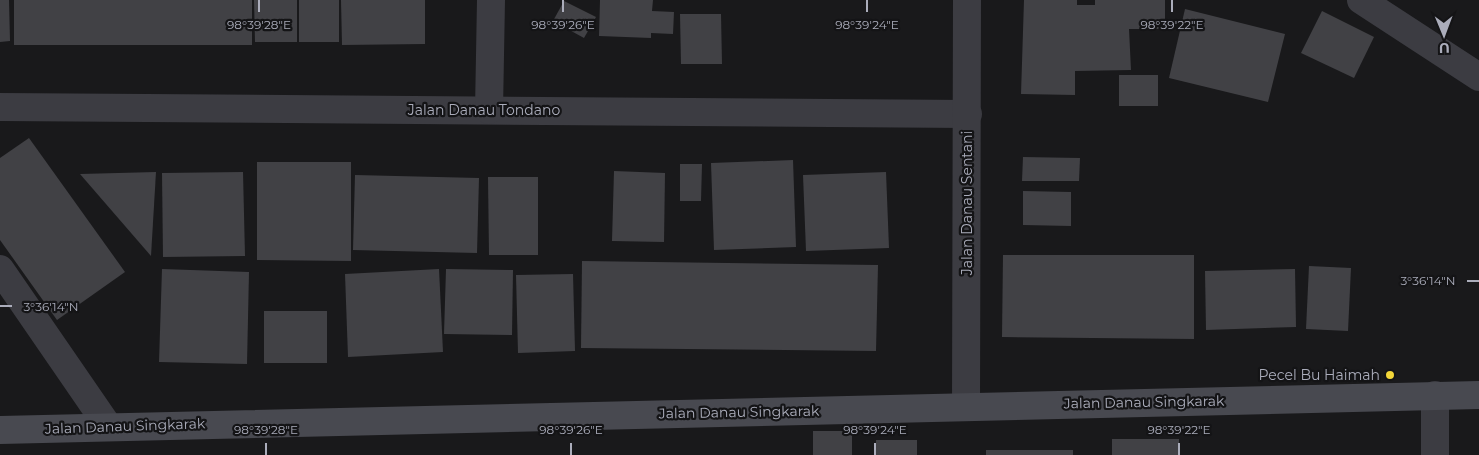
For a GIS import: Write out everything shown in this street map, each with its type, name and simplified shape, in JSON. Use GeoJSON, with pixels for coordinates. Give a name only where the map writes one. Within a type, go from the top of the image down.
{"type":"FeatureCollection","features":[{"type":"Feature","properties":{"kind":"street"},"geometry":{"type":"LineString","coordinates":[[489,110],[492,0]]}},
{"type":"Feature","properties":{"kind":"street","name":"Jalan Danau Sentani"},"geometry":{"type":"LineString","coordinates":[[966,406],[967,0]]}},
{"type":"Feature","properties":{"kind":"street"},"geometry":{"type":"LineString","coordinates":[[1361,0],[1479,77]]}},
{"type":"Feature","properties":{"kind":"street","name":"Jalan Danau Tondano"},"geometry":{"type":"LineString","coordinates":[[0,107],[968,114]]}},
{"type":"Feature","properties":{"kind":"street"},"geometry":{"type":"LineString","coordinates":[[0,268],[108,426]]}},
{"type":"Feature","properties":{"kind":"street"},"geometry":{"type":"LineString","coordinates":[[1435,395],[1435,455]]}},
{"type":"Feature","properties":{"kind":"street","name":"Jalan Danau Singkarak"},"geometry":{"type":"LineString","coordinates":[[0,430],[1479,395]]}},
{"type":"Feature","properties":{"kind":"building"},"geometry":{"type":"Polygon","coordinates":[[[0,0],[9,0],[10,41],[0,42],[0,0]]]}},
{"type":"Feature","properties":{"kind":"building"},"geometry":{"type":"Polygon","coordinates":[[[14,0],[252,0],[252,45],[14,45],[14,0]]]}},
{"type":"Feature","properties":{"kind":"building"},"geometry":{"type":"Polygon","coordinates":[[[254,0],[297,0],[297,42],[255,42],[254,0]]]}},
{"type":"Feature","properties":{"kind":"building"},"geometry":{"type":"Polygon","coordinates":[[[299,0],[339,0],[339,42],[299,42],[299,0]]]}},
{"type":"Feature","properties":{"kind":"building"},"geometry":{"type":"Polygon","coordinates":[[[341,0],[425,0],[425,44],[342,45],[341,0]]]}},
{"type":"Feature","properties":{"kind":"building"},"geometry":{"type":"Polygon","coordinates":[[[600,0],[653,0],[652,11],[674,12],[673,34],[651,33],[651,38],[599,36],[600,0]]]}},
{"type":"Feature","properties":{"kind":"building"},"geometry":{"type":"Polygon","coordinates":[[[1024,0],[1077,0],[1077,5],[1095,5],[1095,0],[1165,0],[1165,29],[1129,29],[1131,70],[1075,71],[1075,95],[1021,94],[1024,0]]]}},
{"type":"Feature","properties":{"kind":"building"},"geometry":{"type":"Polygon","coordinates":[[[564,1],[596,17],[584,38],[553,21],[564,1]]]}},
{"type":"Feature","properties":{"kind":"building"},"geometry":{"type":"Polygon","coordinates":[[[1185,9],[1285,34],[1268,102],[1169,78],[1185,9]]]}},
{"type":"Feature","properties":{"kind":"building"},"geometry":{"type":"Polygon","coordinates":[[[1322,11],[1374,37],[1354,78],[1301,53],[1322,11]]]}},
{"type":"Feature","properties":{"kind":"building"},"geometry":{"type":"Polygon","coordinates":[[[680,14],[721,14],[722,64],[681,64],[680,14]]]}},
{"type":"Feature","properties":{"kind":"building"},"geometry":{"type":"Polygon","coordinates":[[[1119,75],[1158,75],[1158,106],[1119,106],[1119,75]]]}},
{"type":"Feature","properties":{"kind":"building"},"geometry":{"type":"Polygon","coordinates":[[[29,138],[125,272],[57,320],[0,240],[0,158],[29,138]]]}},
{"type":"Feature","properties":{"kind":"building"},"geometry":{"type":"Polygon","coordinates":[[[1023,157],[1080,158],[1079,181],[1022,181],[1023,157]]]}},
{"type":"Feature","properties":{"kind":"building"},"geometry":{"type":"Polygon","coordinates":[[[793,160],[796,247],[714,250],[711,163],[793,160]]]}},
{"type":"Feature","properties":{"kind":"building"},"geometry":{"type":"Polygon","coordinates":[[[257,162],[351,162],[351,261],[257,260],[257,162]]]}},
{"type":"Feature","properties":{"kind":"building"},"geometry":{"type":"Polygon","coordinates":[[[680,164],[702,164],[701,201],[680,201],[680,164]]]}},
{"type":"Feature","properties":{"kind":"building"},"geometry":{"type":"Polygon","coordinates":[[[614,171],[665,173],[664,242],[612,241],[614,171]]]}},
{"type":"Feature","properties":{"kind":"building"},"geometry":{"type":"Polygon","coordinates":[[[156,172],[151,256],[80,174],[156,172]]]}},
{"type":"Feature","properties":{"kind":"building"},"geometry":{"type":"Polygon","coordinates":[[[243,172],[245,256],[163,257],[162,173],[243,172]]]}},
{"type":"Feature","properties":{"kind":"building"},"geometry":{"type":"Polygon","coordinates":[[[886,172],[889,248],[806,251],[803,175],[886,172]]]}},
{"type":"Feature","properties":{"kind":"building"},"geometry":{"type":"Polygon","coordinates":[[[355,175],[479,178],[477,253],[353,250],[355,175]]]}},
{"type":"Feature","properties":{"kind":"building"},"geometry":{"type":"Polygon","coordinates":[[[488,177],[538,177],[538,255],[489,255],[488,177]]]}},
{"type":"Feature","properties":{"kind":"building"},"geometry":{"type":"Polygon","coordinates":[[[1023,191],[1071,192],[1071,226],[1023,225],[1023,191]]]}},
{"type":"Feature","properties":{"kind":"building"},"geometry":{"type":"Polygon","coordinates":[[[1003,255],[1194,255],[1194,339],[1002,337],[1003,255]]]}},
{"type":"Feature","properties":{"kind":"building"},"geometry":{"type":"Polygon","coordinates":[[[582,261],[878,265],[876,351],[581,348],[582,261]]]}},
{"type":"Feature","properties":{"kind":"building"},"geometry":{"type":"Polygon","coordinates":[[[1309,266],[1351,268],[1348,331],[1306,329],[1309,266]]]}},
{"type":"Feature","properties":{"kind":"building"},"geometry":{"type":"Polygon","coordinates":[[[162,269],[249,272],[247,364],[159,362],[162,269]]]}},
{"type":"Feature","properties":{"kind":"building"},"geometry":{"type":"Polygon","coordinates":[[[439,269],[443,352],[348,357],[345,274],[439,269]]]}},
{"type":"Feature","properties":{"kind":"building"},"geometry":{"type":"Polygon","coordinates":[[[446,269],[513,270],[512,335],[444,334],[446,269]]]}},
{"type":"Feature","properties":{"kind":"building"},"geometry":{"type":"Polygon","coordinates":[[[1295,269],[1296,327],[1206,330],[1205,271],[1295,269]]]}},
{"type":"Feature","properties":{"kind":"building"},"geometry":{"type":"Polygon","coordinates":[[[573,274],[575,351],[518,353],[516,275],[573,274]]]}},
{"type":"Feature","properties":{"kind":"building"},"geometry":{"type":"Polygon","coordinates":[[[264,311],[327,311],[327,363],[264,363],[264,311]]]}},
{"type":"Feature","properties":{"kind":"building"},"geometry":{"type":"Polygon","coordinates":[[[813,431],[852,431],[852,455],[813,455],[813,431]]]}},
{"type":"Feature","properties":{"kind":"building"},"geometry":{"type":"Polygon","coordinates":[[[1112,439],[1179,439],[1179,455],[1112,455],[1112,439]]]}},
{"type":"Feature","properties":{"kind":"building"},"geometry":{"type":"Polygon","coordinates":[[[876,440],[917,440],[917,455],[876,455],[876,440]]]}},
{"type":"Feature","properties":{"kind":"building"},"geometry":{"type":"Polygon","coordinates":[[[986,450],[1073,450],[1073,455],[986,455],[986,450]]]}},
{"type":"Feature","properties":{"kind":"place","name":"Pecel Bu Haimah"},"geometry":{"type":"Point","coordinates":[1390,375]}}]}
